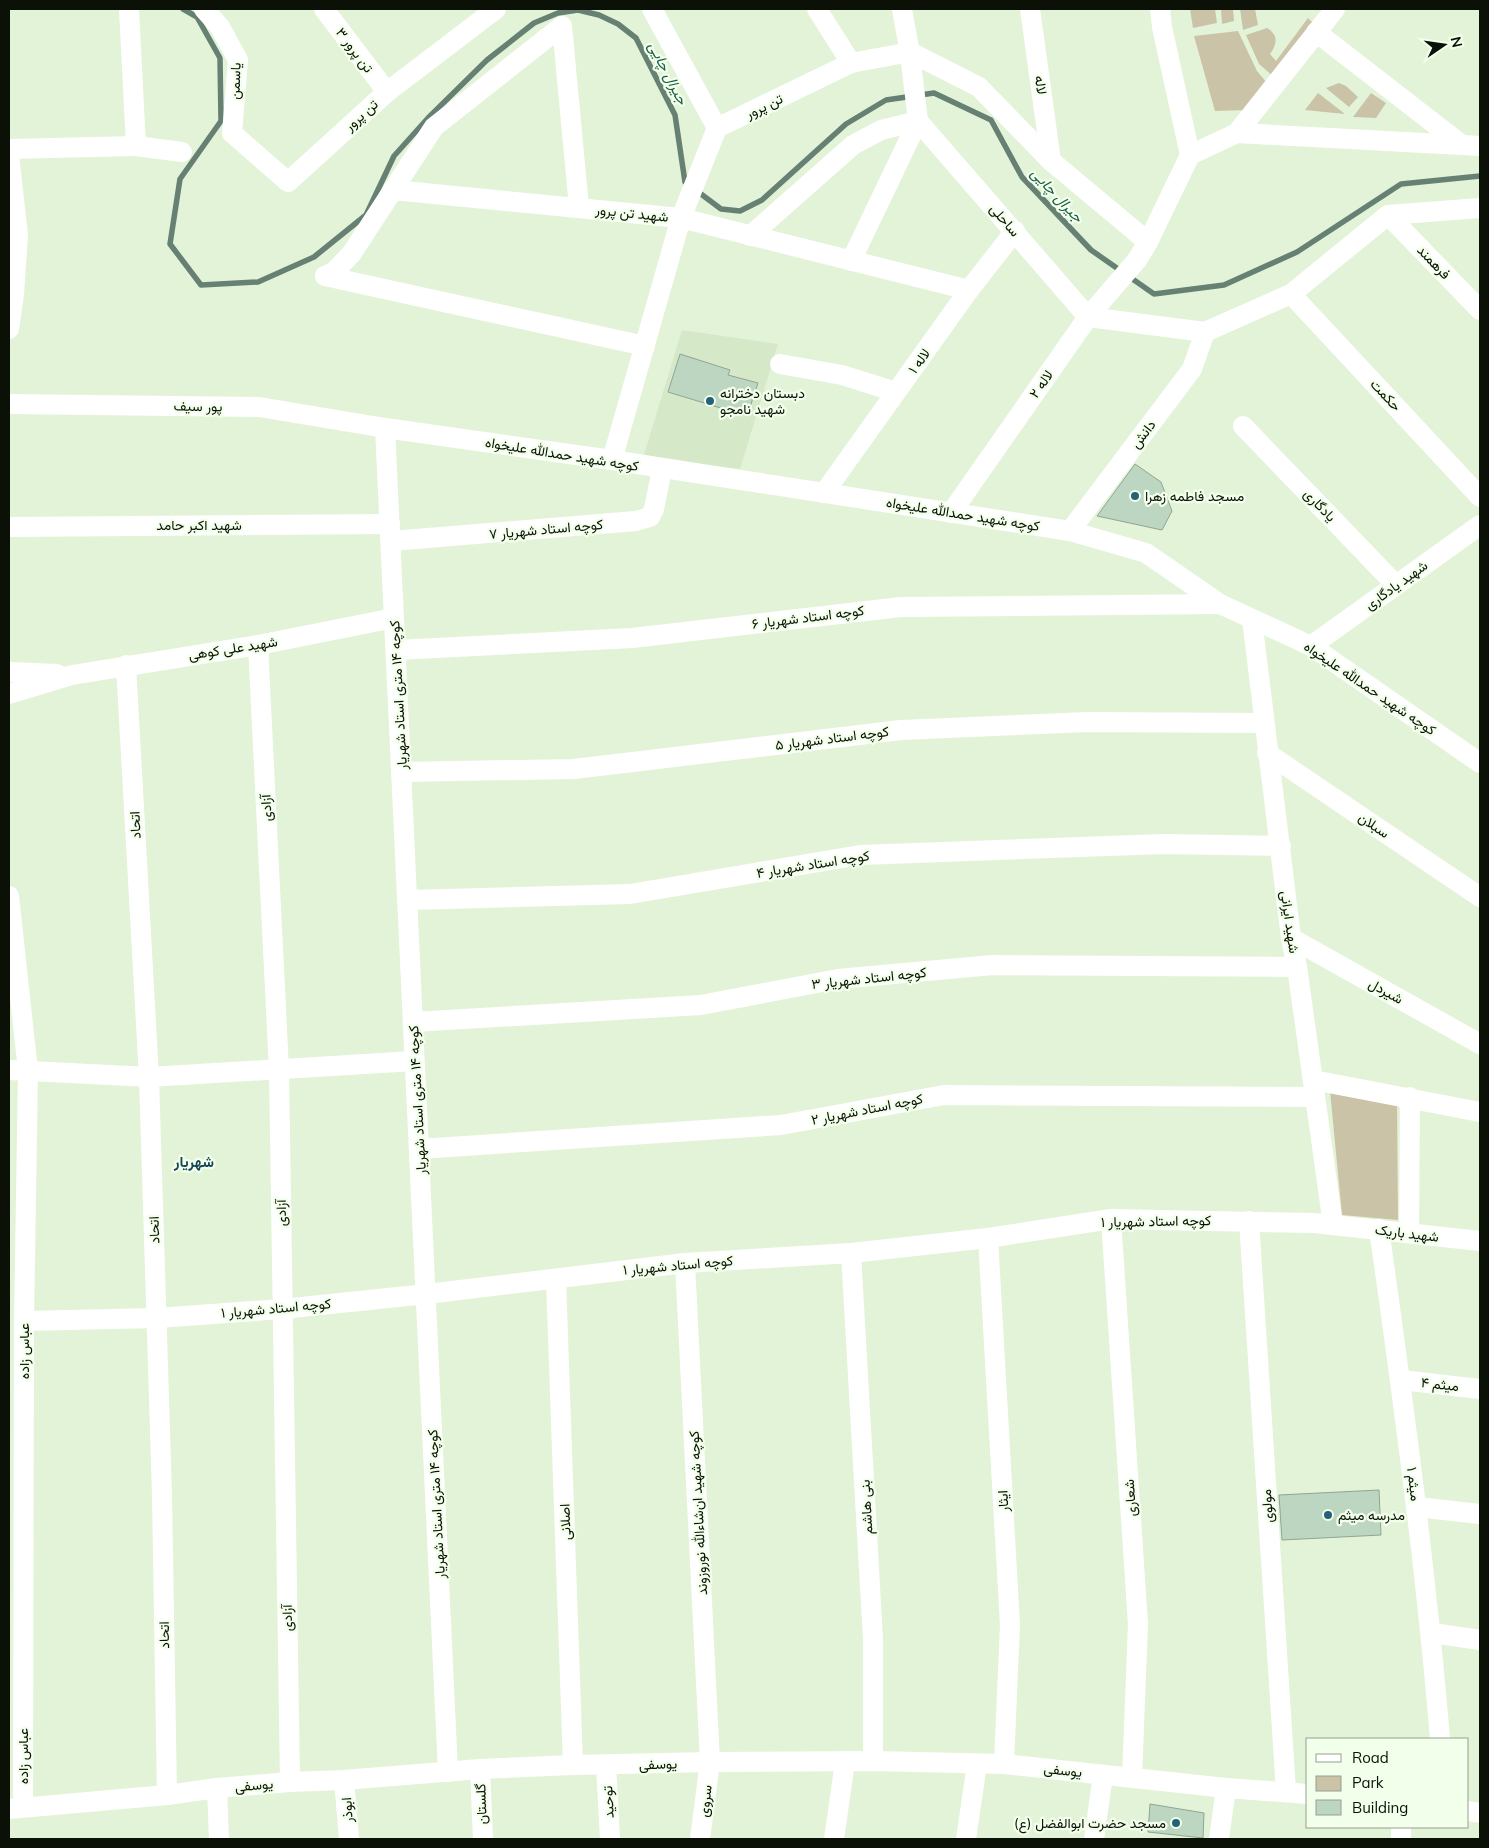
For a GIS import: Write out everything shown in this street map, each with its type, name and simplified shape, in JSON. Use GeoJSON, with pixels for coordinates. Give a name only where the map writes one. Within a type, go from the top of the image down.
{"type":"FeatureCollection","features":[{"type":"Feature","properties":{"kind":"street"},"geometry":{"type":"LineString","coordinates":[[129,9],[136,146]]}},
{"type":"Feature","properties":{"kind":"street","name":"یاسمن"},"geometry":{"type":"LineString","coordinates":[[204,9],[220,28],[238,60],[232,133]]}},
{"type":"Feature","properties":{"kind":"street","name":"تن پرور ۳"},"geometry":{"type":"LineString","coordinates":[[324,9],[387,92]]}},
{"type":"Feature","properties":{"kind":"street","name":"تن پرور"},"geometry":{"type":"LineString","coordinates":[[232,133],[288,182],[387,92],[494,9]]}},
{"type":"Feature","properties":{"kind":"street"},"geometry":{"type":"LineString","coordinates":[[652,9],[718,128],[681,218],[969,290]]}},
{"type":"Feature","properties":{"kind":"street"},"geometry":{"type":"LineString","coordinates":[[817,9],[851,63]]}},
{"type":"Feature","properties":{"kind":"street"},"geometry":{"type":"LineString","coordinates":[[851,261],[918,120],[910,53],[902,9]]}},
{"type":"Feature","properties":{"kind":"street","name":"لاله"},"geometry":{"type":"LineString","coordinates":[[1030,9],[1051,161]]}},
{"type":"Feature","properties":{"kind":"street"},"geometry":{"type":"LineString","coordinates":[[1160,9],[1162,27],[1190,156],[1237,132],[1336,9]]}},
{"type":"Feature","properties":{"kind":"street"},"geometry":{"type":"LineString","coordinates":[[580,207],[562,26],[434,127],[352,253],[334,272],[325,276],[645,346]]}},
{"type":"Feature","properties":{"kind":"street"},"geometry":{"type":"LineString","coordinates":[[1316,32],[1471,146]]}},
{"type":"Feature","properties":{"kind":"street"},"geometry":{"type":"LineString","coordinates":[[910,53],[980,87],[1051,161],[1148,242]]}},
{"type":"Feature","properties":{"kind":"street","name":"تن پرور"},"geometry":{"type":"LineString","coordinates":[[718,128],[851,63],[910,53]]}},
{"type":"Feature","properties":{"kind":"street"},"geometry":{"type":"LineString","coordinates":[[750,236],[853,145],[881,130],[918,120]]}},
{"type":"Feature","properties":{"kind":"street","name":"ساحلی"},"geometry":{"type":"LineString","coordinates":[[918,120],[1088,316]]}},
{"type":"Feature","properties":{"kind":"street"},"geometry":{"type":"LineString","coordinates":[[1237,132],[1471,146]]}},
{"type":"Feature","properties":{"kind":"street"},"geometry":{"type":"LineString","coordinates":[[9,149],[136,146],[182,152]]}},
{"type":"Feature","properties":{"kind":"street"},"geometry":{"type":"LineString","coordinates":[[9,155],[18,235],[14,294],[9,329]]}},
{"type":"Feature","properties":{"kind":"street","name":"لاله ۲"},"geometry":{"type":"LineString","coordinates":[[951,513],[1088,316],[1137,260],[1148,242],[1190,156]]}},
{"type":"Feature","properties":{"kind":"street","name":"شهید تن پرور"},"geometry":{"type":"LineString","coordinates":[[393,190],[681,218],[612,460]]}},
{"type":"Feature","properties":{"kind":"street"},"geometry":{"type":"LineString","coordinates":[[1088,316],[1205,332],[1291,294],[1388,215],[1480,208]]}},
{"type":"Feature","properties":{"kind":"street","name":"فرهمند"},"geometry":{"type":"LineString","coordinates":[[1388,215],[1480,310]]}},
{"type":"Feature","properties":{"kind":"street","name":"لاله ۱"},"geometry":{"type":"LineString","coordinates":[[824,493],[969,290],[1015,230]]}},
{"type":"Feature","properties":{"kind":"street","name":"حکمت"},"geometry":{"type":"LineString","coordinates":[[1291,294],[1480,497]]}},
{"type":"Feature","properties":{"kind":"street","name":"دانش"},"geometry":{"type":"LineString","coordinates":[[1070,531],[1192,369],[1205,332]]}},
{"type":"Feature","properties":{"kind":"street"},"geometry":{"type":"LineString","coordinates":[[780,364],[842,375],[896,392]]}},
{"type":"Feature","properties":{"kind":"street","name":"پور سیف"},"geometry":{"type":"LineString","coordinates":[[9,404],[259,407],[385,428]]}},
{"type":"Feature","properties":{"kind":"street","name":"یادگاری"},"geometry":{"type":"LineString","coordinates":[[1243,426],[1396,585]]}},
{"type":"Feature","properties":{"kind":"street","name":"کوچه شهید حمدالله علیخواه"},"geometry":{"type":"LineString","coordinates":[[385,428],[612,460],[1070,531],[1146,553],[1220,604],[1311,646],[1480,763]]}},
{"type":"Feature","properties":{"kind":"street","name":"کوچه ۱۴ متری استاد شهریار"},"geometry":{"type":"LineString","coordinates":[[385,428],[448,1772]]}},
{"type":"Feature","properties":{"kind":"street","name":"کوچه استاد شهریار ۷"},"geometry":{"type":"LineString","coordinates":[[390,533],[636,521],[650,517],[654,509],[662,469]]}},
{"type":"Feature","properties":{"kind":"street","name":"شهید اکبر حامد"},"geometry":{"type":"LineString","coordinates":[[9,527],[390,533]]}},
{"type":"Feature","properties":{"kind":"street","name":"شهید یادگاری"},"geometry":{"type":"LineString","coordinates":[[1311,646],[1479,527]]}},
{"type":"Feature","properties":{"kind":"street","name":"کوچه استاد شهریار ۶"},"geometry":{"type":"LineString","coordinates":[[396,650],[632,638],[901,607],[1220,604]]}},
{"type":"Feature","properties":{"kind":"street","name":"شهید علی کوهی"},"geometry":{"type":"LineString","coordinates":[[9,694],[72,675],[258,645],[394,618]]}},
{"type":"Feature","properties":{"kind":"street","name":"شهید ایرانی"},"geometry":{"type":"LineString","coordinates":[[1252,620],[1263,723],[1291,938],[1298,967],[1333,1225]]}},
{"type":"Feature","properties":{"kind":"street","name":"آزادی"},"geometry":{"type":"LineString","coordinates":[[258,645],[279,1070],[290,1782]]}},
{"type":"Feature","properties":{"kind":"street","name":"اتحاد"},"geometry":{"type":"LineString","coordinates":[[126,665],[149,1077],[157,1318],[167,1795]]}},
{"type":"Feature","properties":{"kind":"street","name":"شهید علی کوهی"},"geometry":{"type":"LineString","coordinates":[[9,672],[72,675]]}},
{"type":"Feature","properties":{"kind":"street","name":"کوچه استاد شهریار ۵"},"geometry":{"type":"LineString","coordinates":[[402,772],[574,769],[901,730],[1088,722],[1263,723]]}},
{"type":"Feature","properties":{"kind":"street","name":"سبلان"},"geometry":{"type":"LineString","coordinates":[[1267,753],[1480,897]]}},
{"type":"Feature","properties":{"kind":"street","name":"کوچه استاد شهریار ۴"},"geometry":{"type":"LineString","coordinates":[[408,900],[630,894],[860,855],[1164,844],[1280,846]]}},
{"type":"Feature","properties":{"kind":"street","name":"عباس زاده"},"geometry":{"type":"LineString","coordinates":[[9,896],[18,1070],[24,1321],[16,1808]]}},
{"type":"Feature","properties":{"kind":"street","name":"شیردل"},"geometry":{"type":"LineString","coordinates":[[1291,938],[1480,1044]]}},
{"type":"Feature","properties":{"kind":"street","name":"کوچه استاد شهریار ۳"},"geometry":{"type":"LineString","coordinates":[[413,1022],[701,1005],[838,979],[993,965],[1298,967]]}},
{"type":"Feature","properties":{"kind":"street"},"geometry":{"type":"LineString","coordinates":[[18,1070],[149,1077],[414,1061]]}},
{"type":"Feature","properties":{"kind":"street","name":"کوچه استاد شهریار ۲"},"geometry":{"type":"LineString","coordinates":[[419,1149],[781,1125],[944,1095],[1314,1089],[1410,1097],[1480,1112]]}},
{"type":"Feature","properties":{"kind":"street"},"geometry":{"type":"LineString","coordinates":[[1409,1233],[1410,1097]]}},
{"type":"Feature","properties":{"kind":"street","name":"کوچه استاد شهریار ۱"},"geometry":{"type":"LineString","coordinates":[[24,1321],[157,1318],[282,1308],[427,1294],[685,1263],[851,1253],[988,1238],[1111,1219],[1249,1221],[1333,1225]]}},
{"type":"Feature","properties":{"kind":"street","name":"شعاری"},"geometry":{"type":"LineString","coordinates":[[1111,1219],[1138,1624],[1132,1777]]}},
{"type":"Feature","properties":{"kind":"street","name":"مولوی"},"geometry":{"type":"LineString","coordinates":[[1249,1221],[1286,1792]]}},
{"type":"Feature","properties":{"kind":"street","name":"شهید باریک"},"geometry":{"type":"LineString","coordinates":[[1333,1225],[1480,1241]]}},
{"type":"Feature","properties":{"kind":"street","name":"میثم ۱"},"geometry":{"type":"LineString","coordinates":[[1380,1229],[1432,1633],[1440,1738]]}},
{"type":"Feature","properties":{"kind":"street","name":"ایثار"},"geometry":{"type":"LineString","coordinates":[[988,1238],[1010,1625],[1004,1764]]}},
{"type":"Feature","properties":{"kind":"street","name":"بنی هاشم"},"geometry":{"type":"LineString","coordinates":[[851,1253],[873,1639],[872,1762]]}},
{"type":"Feature","properties":{"kind":"street","name":"کوچه شهید ان‌شاءالله نوروزوند"},"geometry":{"type":"LineString","coordinates":[[685,1263],[710,1762]]}},
{"type":"Feature","properties":{"kind":"street","name":"اصلانی"},"geometry":{"type":"LineString","coordinates":[[556,1278],[574,1765]]}},
{"type":"Feature","properties":{"kind":"street","name":"میثم ۴"},"geometry":{"type":"LineString","coordinates":[[1400,1380],[1480,1389]]}},
{"type":"Feature","properties":{"kind":"street"},"geometry":{"type":"LineString","coordinates":[[1417,1507],[1480,1514]]}},
{"type":"Feature","properties":{"kind":"street"},"geometry":{"type":"LineString","coordinates":[[1432,1633],[1480,1640]]}},
{"type":"Feature","properties":{"kind":"street","name":"یوسفی"},"geometry":{"type":"LineString","coordinates":[[16,1808],[167,1795],[217,1788],[480,1769],[710,1762],[1004,1764],[1226,1788],[1306,1794]]}},
{"type":"Feature","properties":{"kind":"street","name":"سروی"},"geometry":{"type":"LineString","coordinates":[[700,1839],[710,1762]]}},
{"type":"Feature","properties":{"kind":"street"},"geometry":{"type":"LineString","coordinates":[[834,1839],[845,1762]]}},
{"type":"Feature","properties":{"kind":"street"},"geometry":{"type":"LineString","coordinates":[[966,1839],[977,1764]]}},
{"type":"Feature","properties":{"kind":"street","name":"توحید"},"geometry":{"type":"LineString","coordinates":[[606,1765],[610,1839]]}},
{"type":"Feature","properties":{"kind":"street","name":"گلستان"},"geometry":{"type":"LineString","coordinates":[[480,1769],[483,1839]]}},
{"type":"Feature","properties":{"kind":"street"},"geometry":{"type":"LineString","coordinates":[[1094,1839],[1103,1775]]}},
{"type":"Feature","properties":{"kind":"street","name":"ابوذر"},"geometry":{"type":"LineString","coordinates":[[344,1780],[349,1839]]}},
{"type":"Feature","properties":{"kind":"street"},"geometry":{"type":"LineString","coordinates":[[217,1788],[219,1839]]}},
{"type":"Feature","properties":{"kind":"street"},"geometry":{"type":"LineString","coordinates":[[1219,1839],[1226,1788]]}},
{"type":"Feature","properties":{"kind":"shaded area","name":"دبستان دخترانه شهید نامجو"},"geometry":{"type":"Polygon","coordinates":[[[682,330],[778,344],[740,469],[643,458],[682,330]]]}},
{"type":"Feature","properties":{"kind":"green space"},"geometry":{"type":"Polygon","coordinates":[[[1190,9],[1215,9],[1217,23],[1193,28],[1190,9]]]}},
{"type":"Feature","properties":{"kind":"green space"},"geometry":{"type":"Polygon","coordinates":[[[1221,9],[1233,9],[1234,21],[1222,24],[1221,9]]]}},
{"type":"Feature","properties":{"kind":"green space"},"geometry":{"type":"Polygon","coordinates":[[[1240,9],[1255,9],[1258,25],[1243,30],[1240,9]]]}},
{"type":"Feature","properties":{"kind":"green space"},"geometry":{"type":"Polygon","coordinates":[[[1308,18],[1315,25],[1274,77],[1259,64],[1246,35],[1267,28],[1271,31],[1276,40],[1270,54],[1276,61],[1308,18]]]}},
{"type":"Feature","properties":{"kind":"green space"},"geometry":{"type":"Polygon","coordinates":[[[1238,31],[1257,71],[1267,83],[1247,110],[1215,111],[1194,36],[1238,31]]]}},
{"type":"Feature","properties":{"kind":"green space"},"geometry":{"type":"Polygon","coordinates":[[[1339,83],[1346,86],[1358,97],[1349,107],[1326,88],[1339,83]]]}},
{"type":"Feature","properties":{"kind":"green space"},"geometry":{"type":"Polygon","coordinates":[[[1318,93],[1345,114],[1305,110],[1318,93]]]}},
{"type":"Feature","properties":{"kind":"green space"},"geometry":{"type":"Polygon","coordinates":[[[1371,93],[1386,103],[1376,118],[1353,117],[1371,93]]]}},
{"type":"Feature","properties":{"kind":"green space"},"geometry":{"type":"Polygon","coordinates":[[[1330,1091],[1397,1097],[1398,1220],[1342,1215],[1330,1091]]]}},
{"type":"Feature","properties":{"kind":"building"},"geometry":{"type":"Polygon","coordinates":[[[680,354],[730,370],[728,375],[758,383],[747,416],[668,392],[680,354]]]}},
{"type":"Feature","properties":{"kind":"building","name":"مسجد فاطمه زهرا"},"geometry":{"type":"Polygon","coordinates":[[[1135,464],[1161,482],[1172,511],[1162,530],[1097,516],[1135,464]]]}},
{"type":"Feature","properties":{"kind":"building","name":"مدرسه میثم"},"geometry":{"type":"Polygon","coordinates":[[[1379,1490],[1381,1535],[1282,1540],[1279,1495],[1379,1490]]]}},
{"type":"Feature","properties":{"kind":"building","name":"مسجد حضرت ابوالفضل (ع)"},"geometry":{"type":"Polygon","coordinates":[[[1150,1804],[1204,1813],[1203,1838],[1148,1832],[1150,1804]]]}},
{"type":"Feature","properties":{"kind":"waterway","name":"جیرال چایی"},"geometry":{"type":"LineString","coordinates":[[183,9],[197,17],[220,58],[221,121],[180,179],[170,244],[201,285],[258,282],[314,257],[366,215],[394,156],[428,118],[487,60],[534,23],[558,13],[578,10],[599,15],[618,24],[636,38],[675,115],[685,182],[721,209],[740,211],[762,200],[846,124],[886,100],[934,93],[991,120],[1022,177],[1091,250],[1154,294],[1224,285],[1297,252],[1401,184],[1480,176]]}},
{"type":"Feature","properties":{"kind":"place","name":"دبستان دخترانه شهید نامجو"},"geometry":{"type":"Point","coordinates":[710,401]}},
{"type":"Feature","properties":{"kind":"place","name":"مسجد فاطمه زهرا"},"geometry":{"type":"Point","coordinates":[1135,496]}},
{"type":"Feature","properties":{"kind":"place","name":"مدرسه میثم"},"geometry":{"type":"Point","coordinates":[1328,1515]}},
{"type":"Feature","properties":{"kind":"place","name":"مسجد حضرت ابوالفضل (ع)"},"geometry":{"type":"Point","coordinates":[1176,1823]}},
{"type":"Feature","properties":{"kind":"district","name":"شهریار"},"geometry":{"type":"Point","coordinates":[194,1162]}}]}
